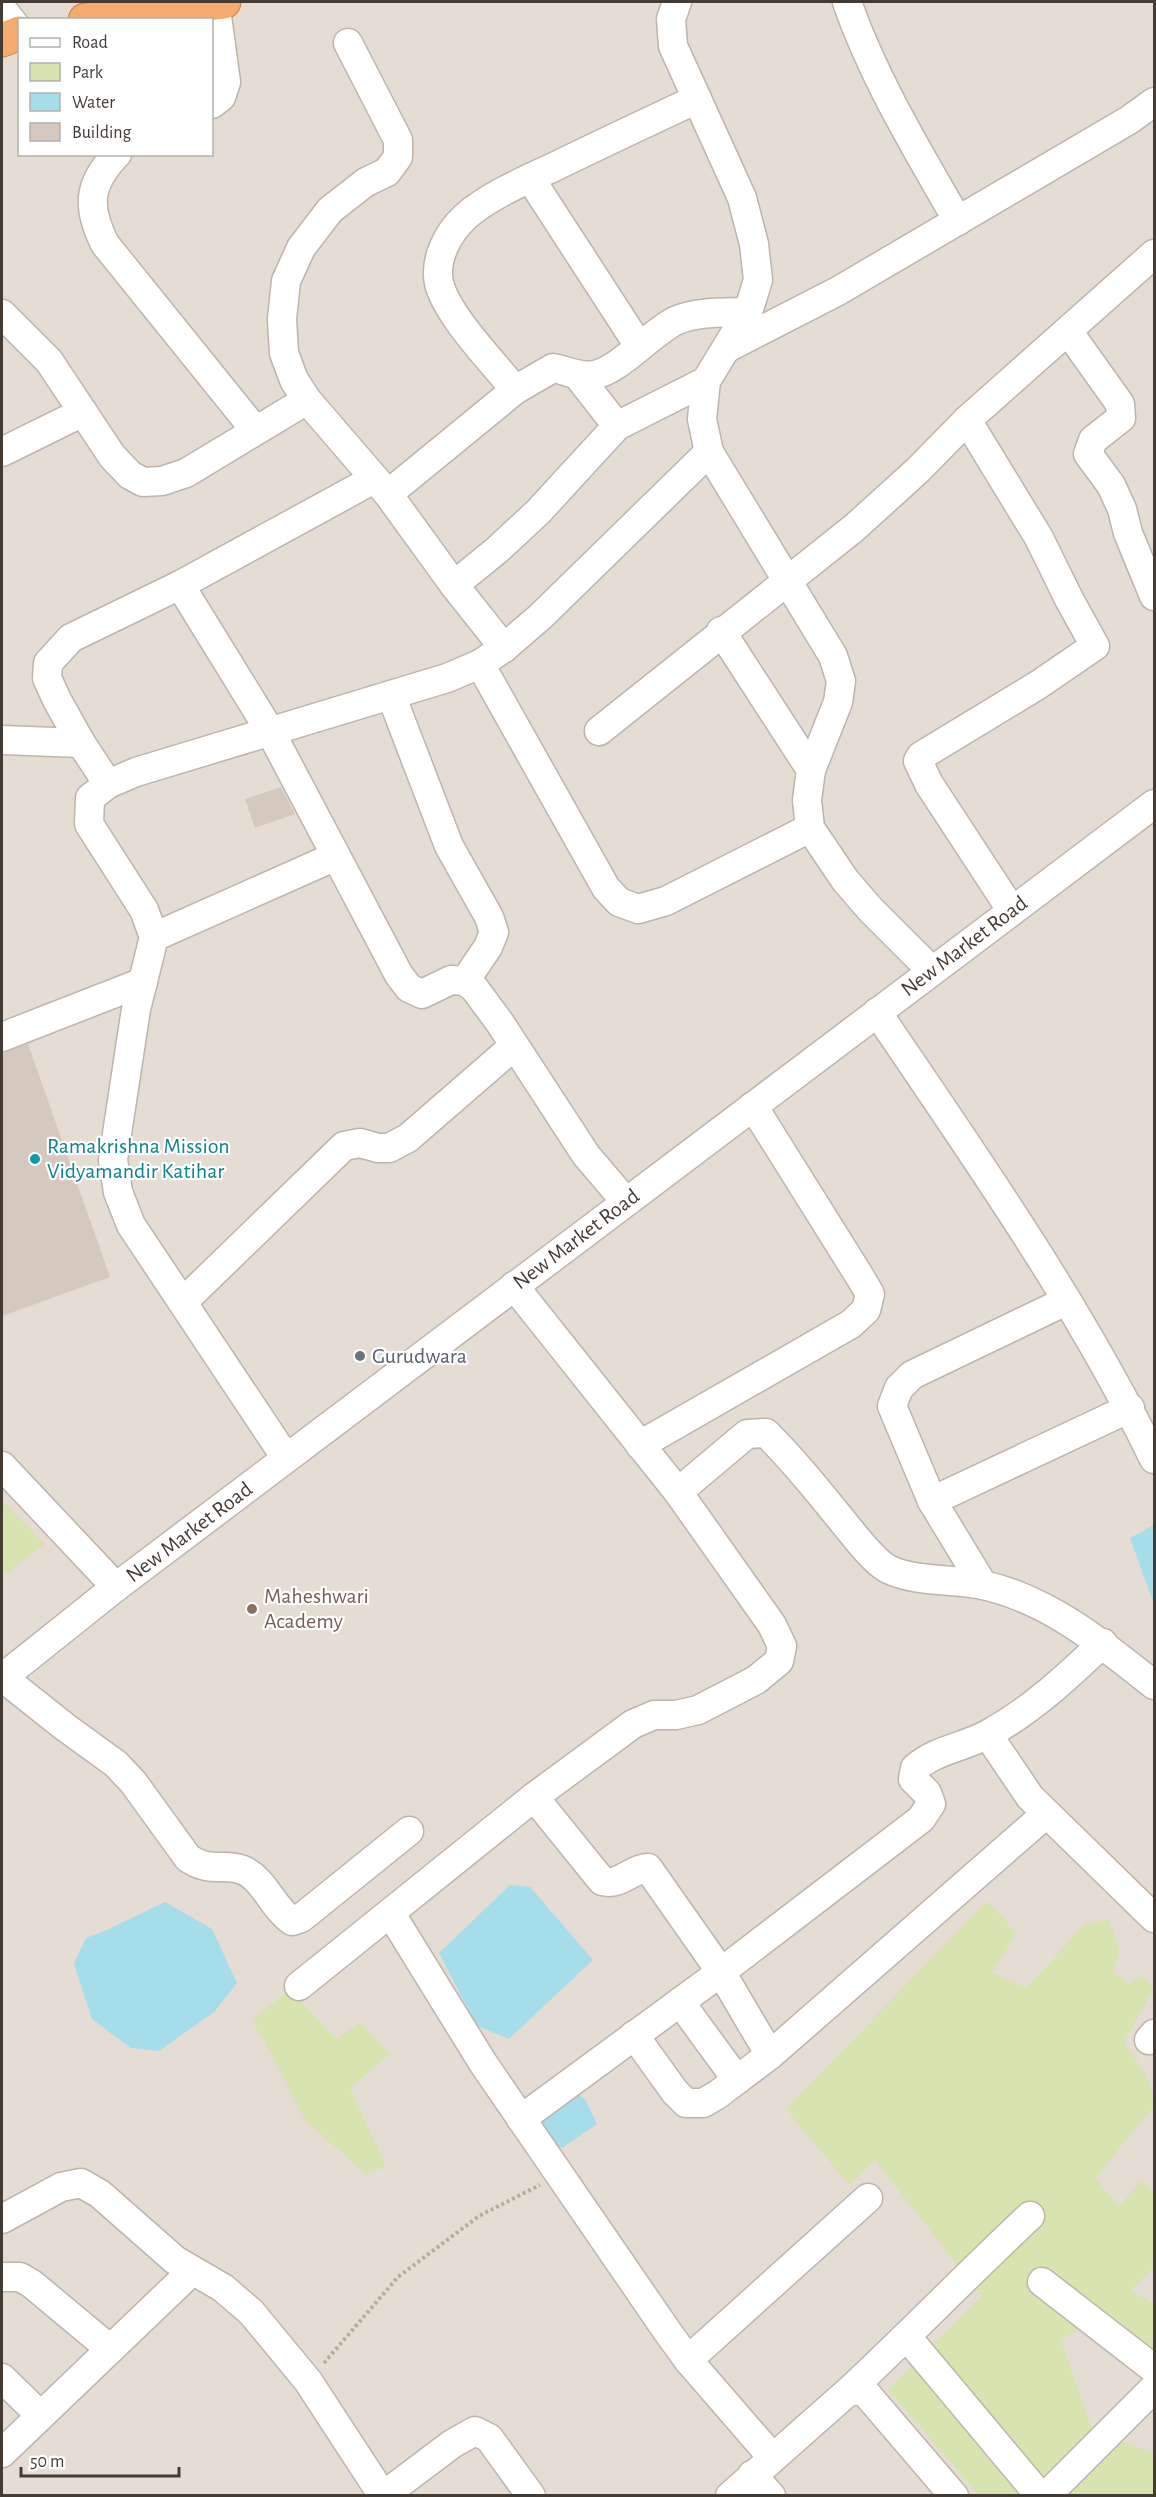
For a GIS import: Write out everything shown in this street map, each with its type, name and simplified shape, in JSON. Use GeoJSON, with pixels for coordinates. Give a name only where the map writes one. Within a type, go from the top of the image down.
{"type":"FeatureCollection","features":[{"type":"Feature","properties":{"kind":"highway"},"geometry":{"type":"LineString","coordinates":[[94,18],[146,7],[218,2]]}},
{"type":"Feature","properties":{"kind":"highway"},"geometry":{"type":"LineString","coordinates":[[2,40],[18,33]]}},
{"type":"Feature","properties":{"kind":"street"},"geometry":{"type":"LineString","coordinates":[[213,103],[221,97],[226,82],[218,2]]}},
{"type":"Feature","properties":{"kind":"street"},"geometry":{"type":"LineString","coordinates":[[677,2],[671,19],[673,46],[742,198],[754,244],[759,280],[748,312],[706,381],[702,419],[709,452],[833,656],[841,681],[838,702],[811,770],[807,800],[810,828],[845,880],[870,909],[932,971]]}},
{"type":"Feature","properties":{"kind":"street"},"geometry":{"type":"LineString","coordinates":[[847,2],[858,34],[882,83],[958,221]]}},
{"type":"Feature","properties":{"kind":"street"},"geometry":{"type":"LineString","coordinates":[[2,9],[18,29]]}},
{"type":"Feature","properties":{"kind":"street"},"geometry":{"type":"LineString","coordinates":[[348,43],[398,140],[398,157],[387,172],[366,182],[330,210],[301,248],[286,281],[282,319],[284,352],[294,380],[307,400],[381,487],[504,648]]}},
{"type":"Feature","properties":{"kind":"street"},"geometry":{"type":"LineString","coordinates":[[515,390],[450,308],[439,281],[442,251],[449,235],[477,208],[530,178],[697,99]]}},
{"type":"Feature","properties":{"kind":"street"},"geometry":{"type":"LineString","coordinates":[[727,348],[838,291],[1129,120],[1155,102]]}},
{"type":"Feature","properties":{"kind":"street"},"geometry":{"type":"LineString","coordinates":[[116,156],[97,182],[92,202],[94,221],[105,244],[255,430]]}},
{"type":"Feature","properties":{"kind":"street"},"geometry":{"type":"LineString","coordinates":[[530,178],[639,346]]}},
{"type":"Feature","properties":{"kind":"street"},"geometry":{"type":"LineString","coordinates":[[598,730],[854,528],[918,470],[967,420],[1155,255]]}},
{"type":"Feature","properties":{"kind":"street"},"geometry":{"type":"LineString","coordinates":[[108,784],[81,743],[47,678],[48,663],[71,638],[381,487],[515,390],[553,368],[578,375],[594,375],[611,368],[656,332],[677,320],[699,315],[748,312]]}},
{"type":"Feature","properties":{"kind":"street"},"geometry":{"type":"LineString","coordinates":[[2,314],[49,361],[112,456],[130,475],[143,482],[162,481],[186,473],[307,400]]}},
{"type":"Feature","properties":{"kind":"street"},"geometry":{"type":"LineString","coordinates":[[1068,331],[1120,404],[1121,418],[1093,440],[1088,454],[1111,485],[1122,509],[1128,533],[1155,596]]}},
{"type":"Feature","properties":{"kind":"street"},"geometry":{"type":"LineString","coordinates":[[578,375],[617,426]]}},
{"type":"Feature","properties":{"kind":"street"},"geometry":{"type":"LineString","coordinates":[[454,585],[538,512],[617,426],[706,381]]}},
{"type":"Feature","properties":{"kind":"street"},"geometry":{"type":"LineString","coordinates":[[2,452],[83,412]]}},
{"type":"Feature","properties":{"kind":"street"},"geometry":{"type":"LineString","coordinates":[[967,420],[1039,538],[1095,646],[1038,685],[921,756],[918,761],[929,783],[1012,911]]}},
{"type":"Feature","properties":{"kind":"street"},"geometry":{"type":"LineString","coordinates":[[286,1458],[131,1225],[118,1192],[113,1160],[135,1009],[154,937],[144,910],[89,824],[90,798],[108,784],[136,772],[447,678],[480,664],[504,648],[540,617],[709,452]]}},
{"type":"Feature","properties":{"kind":"street"},"geometry":{"type":"LineString","coordinates":[[180,585],[270,731],[399,975],[409,988],[422,994],[451,980],[465,981],[475,990],[586,1155],[626,1202]]}},
{"type":"Feature","properties":{"kind":"street"},"geometry":{"type":"LineString","coordinates":[[721,631],[811,770]]}},
{"type":"Feature","properties":{"kind":"street"},"geometry":{"type":"LineString","coordinates":[[480,664],[606,888],[619,902],[638,909],[666,901],[810,828]]}},
{"type":"Feature","properties":{"kind":"street"},"geometry":{"type":"LineString","coordinates":[[392,695],[449,846],[489,917],[494,932],[488,947],[465,981]]}},
{"type":"Feature","properties":{"kind":"street"},"geometry":{"type":"LineString","coordinates":[[2,740],[81,743]]}},
{"type":"Feature","properties":{"kind":"street","name":"New Market Road"},"geometry":{"type":"LineString","coordinates":[[2,1677],[286,1458],[1155,804]]}},
{"type":"Feature","properties":{"kind":"street"},"geometry":{"type":"LineString","coordinates":[[154,937],[336,856]]}},
{"type":"Feature","properties":{"kind":"street"},"geometry":{"type":"LineString","coordinates":[[2,1037],[143,982]]}},
{"type":"Feature","properties":{"kind":"street"},"geometry":{"type":"LineString","coordinates":[[877,1012],[1020,1224],[1130,1408],[1155,1459]]}},
{"type":"Feature","properties":{"kind":"street"},"geometry":{"type":"LineString","coordinates":[[183,1302],[345,1146],[360,1143],[389,1148],[408,1138],[514,1046]]}},
{"type":"Feature","properties":{"kind":"street"},"geometry":{"type":"LineString","coordinates":[[640,1444],[851,1324],[866,1310],[870,1294],[753,1106]]}},
{"type":"Feature","properties":{"kind":"street"},"geometry":{"type":"LineString","coordinates":[[299,1986],[534,1797],[633,1724],[654,1715],[676,1715],[698,1710],[756,1680],[779,1661],[782,1646],[772,1626],[678,1492],[514,1286]]}},
{"type":"Feature","properties":{"kind":"street"},"geometry":{"type":"LineString","coordinates":[[983,1585],[932,1501],[892,1406],[899,1388],[912,1375],[1066,1301]]}},
{"type":"Feature","properties":{"kind":"street"},"geometry":{"type":"LineString","coordinates":[[932,1501],[1130,1408]]}},
{"type":"Feature","properties":{"kind":"street"},"geometry":{"type":"LineString","coordinates":[[678,1492],[747,1434],[766,1433],[863,1545],[887,1568],[914,1576],[983,1585],[1018,1596],[1102,1643],[1155,1685]]}},
{"type":"Feature","properties":{"kind":"street"},"geometry":{"type":"LineString","coordinates":[[2,1466],[116,1587]]}},
{"type":"Feature","properties":{"kind":"street"},"geometry":{"type":"LineString","coordinates":[[521,2119],[721,1972],[921,1819],[931,1804],[927,1793],[914,1779],[915,1768],[926,1758],[988,1735],[1031,1708],[1056,1688],[1102,1643]]}},
{"type":"Feature","properties":{"kind":"street"},"geometry":{"type":"LineString","coordinates":[[2,1677],[64,1727],[116,1764],[133,1782],[188,1858],[200,1865],[242,1869],[253,1877],[285,1916],[292,1921],[301,1918],[409,1831]]}},
{"type":"Feature","properties":{"kind":"street"},"geometry":{"type":"LineString","coordinates":[[988,1735],[1030,1797],[1155,1918]]}},
{"type":"Feature","properties":{"kind":"street"},"geometry":{"type":"LineString","coordinates":[[534,1797],[602,1881],[611,1883],[620,1881],[637,1869],[648,1868],[721,1972],[770,2055]]}},
{"type":"Feature","properties":{"kind":"street"},"geometry":{"type":"LineString","coordinates":[[634,2035],[675,2092],[687,2103],[703,2103],[770,2055],[1046,1814]]}},
{"type":"Feature","properties":{"kind":"street"},"geometry":{"type":"LineString","coordinates":[[391,1914],[483,2063],[688,2360],[765,2476]]}},
{"type":"Feature","properties":{"kind":"street"},"geometry":{"type":"LineString","coordinates":[[680,2002],[736,2080]]}},
{"type":"Feature","properties":{"kind":"street"},"geometry":{"type":"LineString","coordinates":[[2,2219],[61,2187],[81,2183],[100,2194],[175,2260],[223,2288],[251,2312],[308,2381],[383,2496],[452,2444],[475,2431],[489,2438],[531,2496]]}},
{"type":"Feature","properties":{"kind":"street"},"geometry":{"type":"LineString","coordinates":[[688,2360],[868,2198]]}},
{"type":"Feature","properties":{"kind":"street"},"geometry":{"type":"LineString","coordinates":[[730,2496],[765,2476],[850,2390],[907,2337],[947,2294],[1030,2216]]}},
{"type":"Feature","properties":{"kind":"street"},"geometry":{"type":"LineString","coordinates":[[2,2453],[192,2271]]}},
{"type":"Feature","properties":{"kind":"street"},"geometry":{"type":"LineString","coordinates":[[2,2277],[20,2277],[32,2284],[110,2349]]}},
{"type":"Feature","properties":{"kind":"street"},"geometry":{"type":"LineString","coordinates":[[1042,2282],[1155,2369]]}},
{"type":"Feature","properties":{"kind":"street"},"geometry":{"type":"LineString","coordinates":[[907,2337],[1040,2496]]}},
{"type":"Feature","properties":{"kind":"street"},"geometry":{"type":"LineString","coordinates":[[2,2378],[40,2415]]}},
{"type":"Feature","properties":{"kind":"street"},"geometry":{"type":"LineString","coordinates":[[1046,2496],[1155,2388]]}},
{"type":"Feature","properties":{"kind":"street"},"geometry":{"type":"LineString","coordinates":[[850,2390],[866,2392],[954,2496]]}},
{"type":"Feature","properties":{"kind":"path"},"geometry":{"type":"LineString","coordinates":[[308,2381],[398,2277],[479,2216],[560,2175]]}},
{"type":"Feature","properties":{"kind":"shaded area"},"geometry":{"type":"Polygon","coordinates":[[[2,2],[1154,2],[1154,2495],[2,2495],[2,2]]]}},
{"type":"Feature","properties":{"kind":"green space"},"geometry":{"type":"Polygon","coordinates":[[[2,1501],[45,1544],[2,1576],[2,1501]]]}},
{"type":"Feature","properties":{"kind":"green space"},"geometry":{"type":"Polygon","coordinates":[[[987,1901],[1016,1933],[992,1973],[1027,1988],[1084,1925],[1108,1919],[1120,1950],[1113,1972],[1129,1985],[1141,1976],[1154,1988],[1124,2042],[1148,2080],[1154,2106],[1095,2178],[1119,2206],[1141,2181],[1154,2192],[1154,2267],[1130,2291],[1154,2303],[1154,2356],[1104,2310],[1061,2341],[1093,2432],[1154,2453],[1154,2495],[979,2495],[888,2390],[982,2296],[875,2160],[849,2185],[786,2109],[987,1901]]]}},
{"type":"Feature","properties":{"kind":"green space"},"geometry":{"type":"Polygon","coordinates":[[[289,1990],[336,2039],[360,2022],[389,2054],[350,2088],[386,2167],[365,2174],[305,2120],[252,2020],[289,1990]]]}},
{"type":"Feature","properties":{"kind":"water"},"geometry":{"type":"Polygon","coordinates":[[[1154,1525],[1154,1604],[1130,1538],[1154,1525]]]}},
{"type":"Feature","properties":{"kind":"water"},"geometry":{"type":"Polygon","coordinates":[[[510,1885],[530,1887],[593,1960],[509,2039],[477,2026],[439,1953],[510,1885]]]}},
{"type":"Feature","properties":{"kind":"water"},"geometry":{"type":"Polygon","coordinates":[[[165,1902],[212,1929],[237,1983],[214,2012],[159,2051],[131,2048],[92,2019],[74,1964],[86,1938],[165,1902]]]}},
{"type":"Feature","properties":{"kind":"water"},"geometry":{"type":"Polygon","coordinates":[[[573,2092],[585,2099],[597,2124],[562,2148],[537,2132],[537,2107],[573,2092]]]}},
{"type":"Feature","properties":{"kind":"building"},"geometry":{"type":"Polygon","coordinates":[[[281,787],[295,814],[255,828],[245,799],[281,787]]]}},
{"type":"Feature","properties":{"kind":"building","name":"Ramakrishna Mission Vidyamandir Katihar"},"geometry":{"type":"Polygon","coordinates":[[[28,1044],[110,1277],[2,1316],[2,1053],[28,1044]]]}},
{"type":"Feature","properties":{"kind":"place","name":"Ramakrishna Mission Vidyamandir Katihar"},"geometry":{"type":"Point","coordinates":[35,1159]}},
{"type":"Feature","properties":{"kind":"place","name":"Gurudwara"},"geometry":{"type":"Point","coordinates":[360,1356]}},
{"type":"Feature","properties":{"kind":"place","name":"Maheshwari Academy"},"geometry":{"type":"Point","coordinates":[252,1609]}}]}
